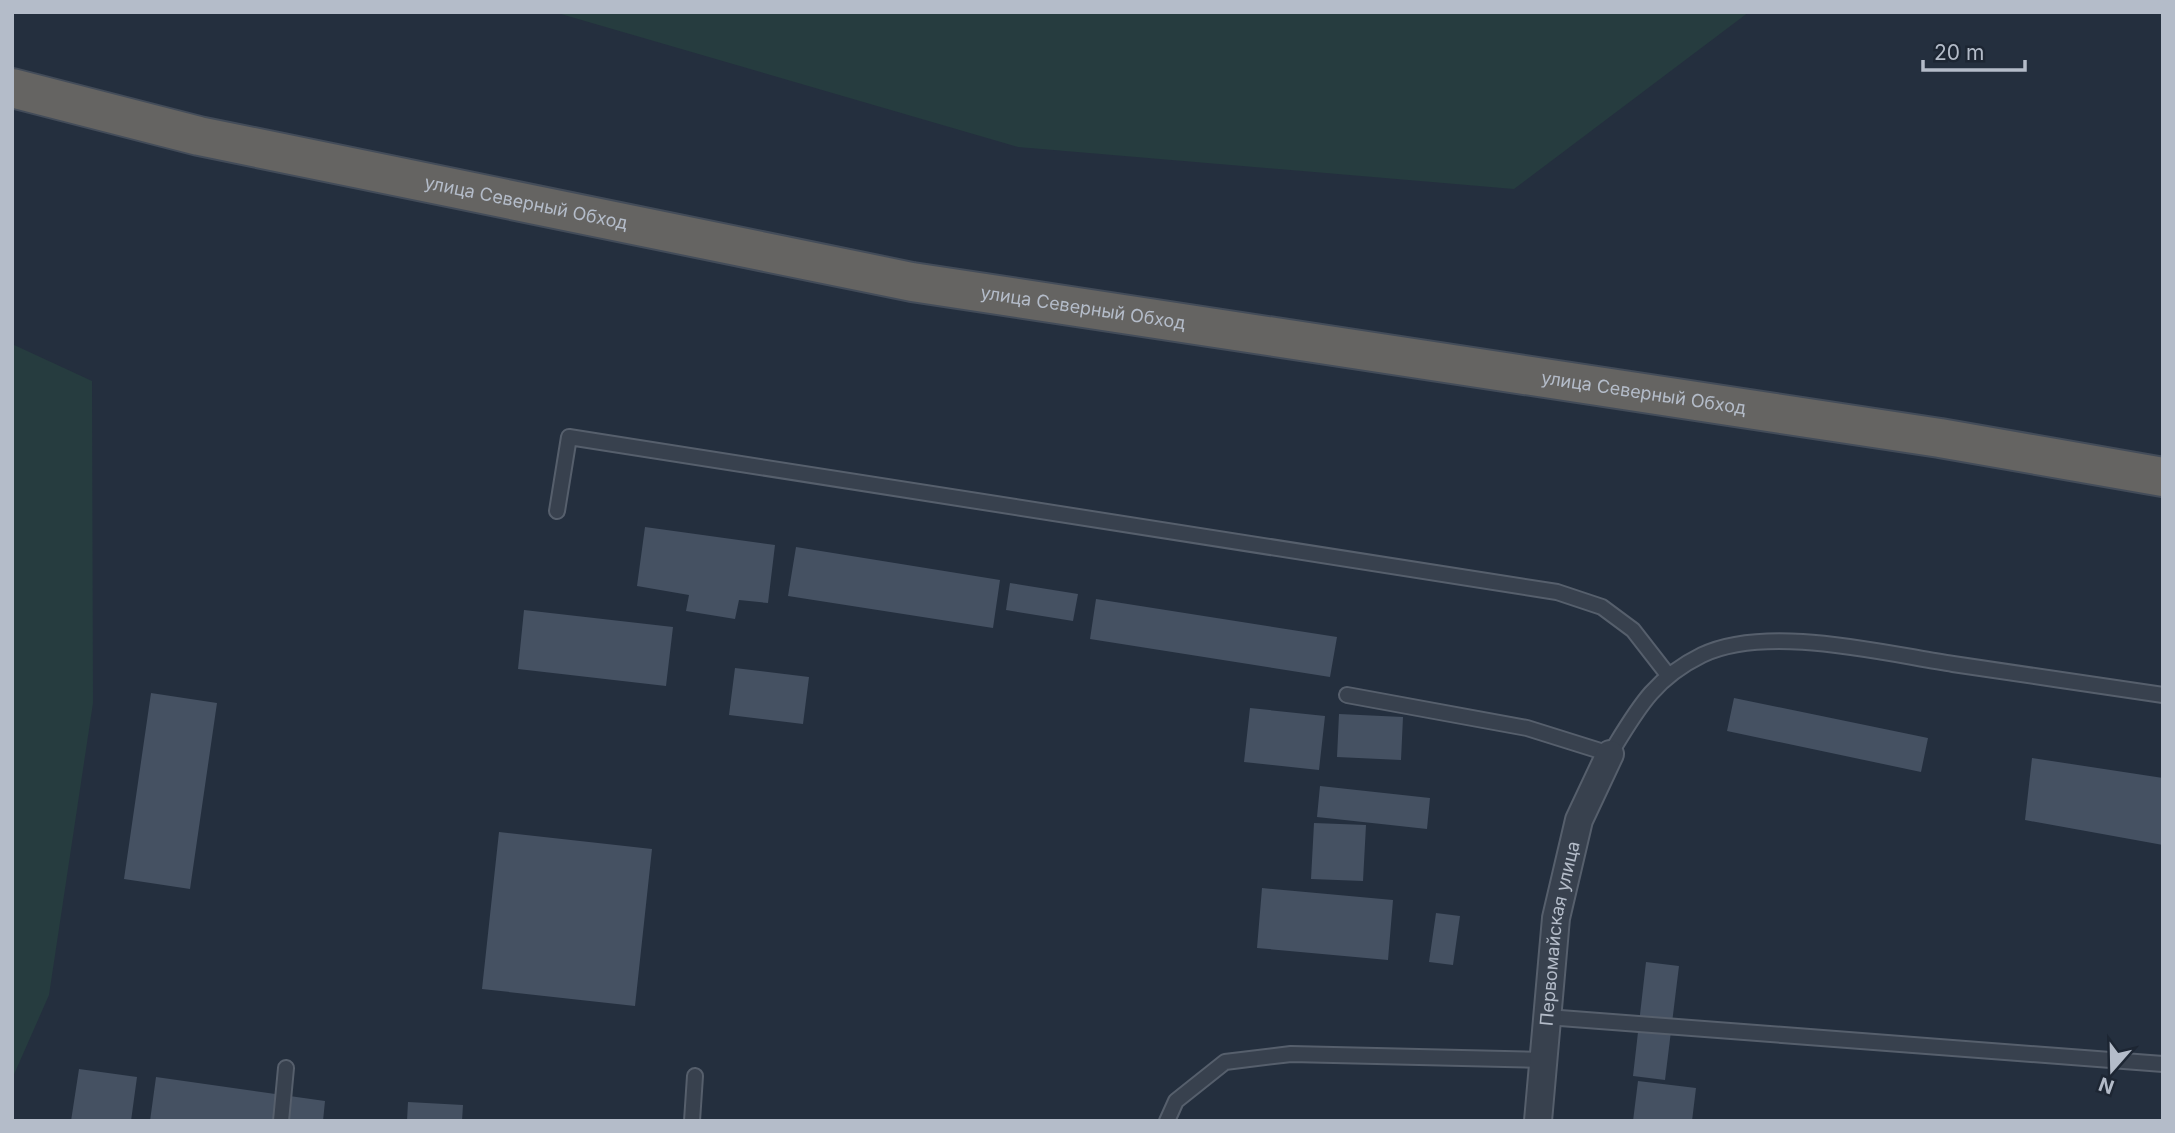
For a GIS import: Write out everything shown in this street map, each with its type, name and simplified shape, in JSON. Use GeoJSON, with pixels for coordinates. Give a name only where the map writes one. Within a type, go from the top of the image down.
{"type":"FeatureCollection","features":[{"type":"Feature","properties":{"kind":"highway","name":"улица Северный Обход"},"geometry":{"type":"LineString","coordinates":[[12,88],[199,136],[912,282],[1940,438],[2163,477]]}},
{"type":"Feature","properties":{"kind":"street","name":"Первомайская улица"},"geometry":{"type":"LineString","coordinates":[[1538,1121],[1556,918],[1579,820],[1609,754]]}},
{"type":"Feature","properties":{"kind":"lane"},"geometry":{"type":"LineString","coordinates":[[556,511],[569,437],[1557,592],[1602,607],[1613,614],[1633,630],[1668,675]]}},
{"type":"Feature","properties":{"kind":"lane"},"geometry":{"type":"LineString","coordinates":[[1347,695],[1527,728],[1609,754],[1645,698],[1668,675],[1703,655],[1741,642],[1807,641],[2163,695]]}},
{"type":"Feature","properties":{"kind":"lane"},"geometry":{"type":"LineString","coordinates":[[1547,1017],[2163,1064]]}},
{"type":"Feature","properties":{"kind":"lane"},"geometry":{"type":"LineString","coordinates":[[1167,1121],[1176,1101],[1225,1062],[1291,1054],[1544,1060]]}},
{"type":"Feature","properties":{"kind":"lane"},"geometry":{"type":"LineString","coordinates":[[281,1121],[286,1068]]}},
{"type":"Feature","properties":{"kind":"lane"},"geometry":{"type":"LineString","coordinates":[[692,1121],[695,1076]]}},
{"type":"Feature","properties":{"kind":"green space"},"geometry":{"type":"Polygon","coordinates":[[[554,12],[1749,12],[1514,189],[1018,147],[554,12]]]}},
{"type":"Feature","properties":{"kind":"green space"},"geometry":{"type":"Polygon","coordinates":[[[12,344],[92,381],[93,703],[49,995],[12,1079],[12,344]]]}},
{"type":"Feature","properties":{"kind":"building"},"geometry":{"type":"Polygon","coordinates":[[[645,527],[775,545],[768,603],[739,600],[735,619],[686,611],[689,595],[637,586],[645,527]]]}},
{"type":"Feature","properties":{"kind":"building"},"geometry":{"type":"Polygon","coordinates":[[[796,547],[1000,580],[993,628],[788,596],[796,547]]]}},
{"type":"Feature","properties":{"kind":"building"},"geometry":{"type":"Polygon","coordinates":[[[1010,583],[1078,594],[1073,621],[1006,610],[1010,583]]]}},
{"type":"Feature","properties":{"kind":"building"},"geometry":{"type":"Polygon","coordinates":[[[1096,599],[1337,637],[1330,677],[1090,639],[1096,599]]]}},
{"type":"Feature","properties":{"kind":"building"},"geometry":{"type":"Polygon","coordinates":[[[524,610],[673,627],[666,686],[518,669],[524,610]]]}},
{"type":"Feature","properties":{"kind":"building"},"geometry":{"type":"Polygon","coordinates":[[[735,668],[809,677],[803,724],[729,715],[735,668]]]}},
{"type":"Feature","properties":{"kind":"building"},"geometry":{"type":"Polygon","coordinates":[[[151,693],[217,703],[190,889],[124,879],[151,693]]]}},
{"type":"Feature","properties":{"kind":"building"},"geometry":{"type":"Polygon","coordinates":[[[1734,698],[1928,738],[1921,772],[1727,731],[1734,698]]]}},
{"type":"Feature","properties":{"kind":"building"},"geometry":{"type":"Polygon","coordinates":[[[1250,708],[1325,716],[1319,770],[1244,762],[1250,708]]]}},
{"type":"Feature","properties":{"kind":"building"},"geometry":{"type":"Polygon","coordinates":[[[1339,714],[1403,717],[1401,760],[1337,757],[1339,714]]]}},
{"type":"Feature","properties":{"kind":"building"},"geometry":{"type":"Polygon","coordinates":[[[2032,758],[2163,778],[2163,845],[2025,820],[2032,758]]]}},
{"type":"Feature","properties":{"kind":"building"},"geometry":{"type":"Polygon","coordinates":[[[1320,786],[1430,798],[1427,829],[1317,817],[1320,786]]]}},
{"type":"Feature","properties":{"kind":"building"},"geometry":{"type":"Polygon","coordinates":[[[1314,823],[1366,825],[1363,881],[1311,879],[1314,823]]]}},
{"type":"Feature","properties":{"kind":"building"},"geometry":{"type":"Polygon","coordinates":[[[499,832],[652,849],[635,1006],[482,989],[499,832]]]}},
{"type":"Feature","properties":{"kind":"building"},"geometry":{"type":"Polygon","coordinates":[[[1262,888],[1393,900],[1388,960],[1257,948],[1262,888]]]}},
{"type":"Feature","properties":{"kind":"building"},"geometry":{"type":"Polygon","coordinates":[[[1436,913],[1460,916],[1453,965],[1429,962],[1436,913]]]}},
{"type":"Feature","properties":{"kind":"building"},"geometry":{"type":"Polygon","coordinates":[[[1646,962],[1679,966],[1665,1080],[1633,1076],[1646,962]]]}},
{"type":"Feature","properties":{"kind":"building"},"geometry":{"type":"Polygon","coordinates":[[[79,1069],[137,1077],[131,1121],[71,1121],[79,1069]]]}},
{"type":"Feature","properties":{"kind":"building"},"geometry":{"type":"Polygon","coordinates":[[[156,1077],[325,1101],[323,1121],[150,1121],[156,1077]]]}},
{"type":"Feature","properties":{"kind":"building"},"geometry":{"type":"Polygon","coordinates":[[[1638,1081],[1696,1088],[1692,1121],[1633,1121],[1638,1081]]]}},
{"type":"Feature","properties":{"kind":"building"},"geometry":{"type":"Polygon","coordinates":[[[408,1102],[463,1105],[462,1121],[407,1121],[408,1102]]]}}]}
